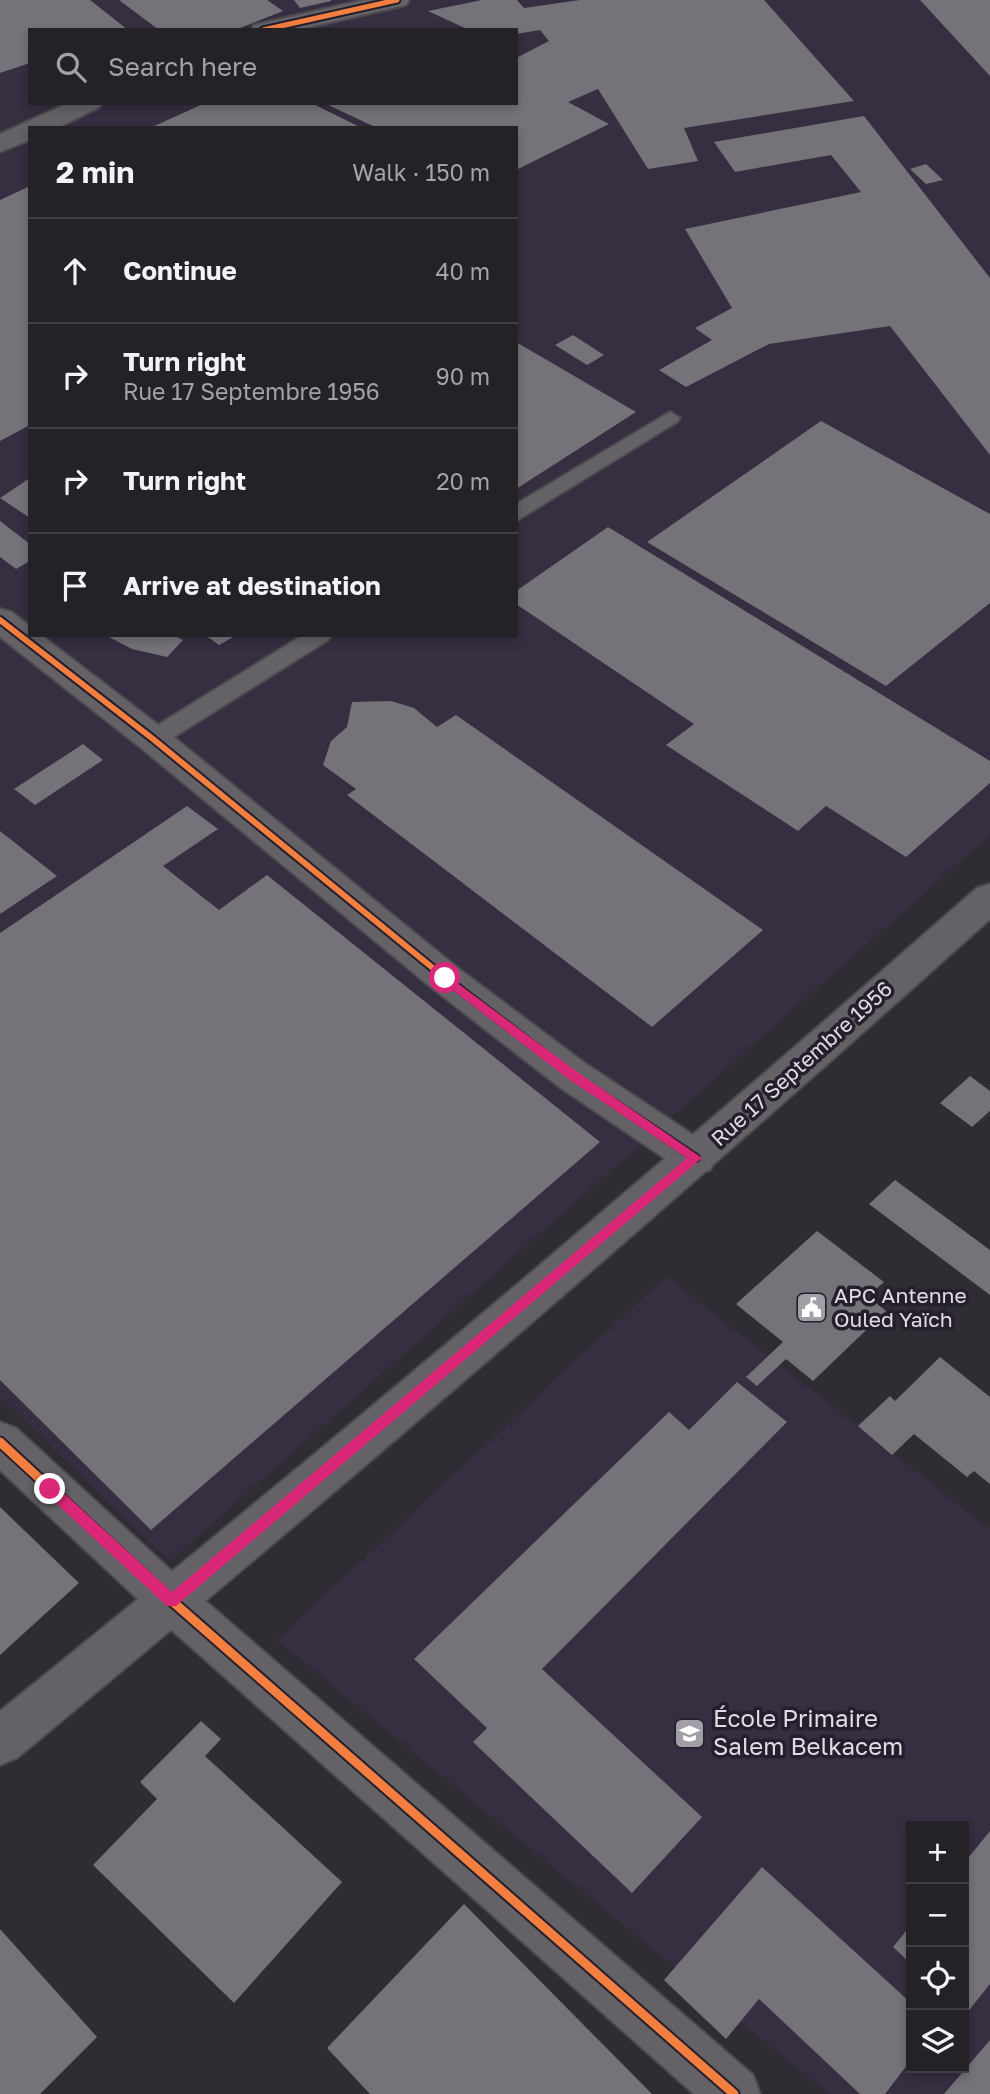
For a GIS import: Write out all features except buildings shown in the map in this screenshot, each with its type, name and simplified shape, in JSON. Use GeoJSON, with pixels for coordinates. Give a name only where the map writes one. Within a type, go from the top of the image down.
{"type":"FeatureCollection","features":[{"type":"Feature","properties":{"kind":"street"},"geometry":{"type":"LineString","coordinates":[[272,28],[397,0]]}},
{"type":"Feature","properties":{"kind":"street"},"geometry":{"type":"LineString","coordinates":[[39,126],[85,105]]}},
{"type":"Feature","properties":{"kind":"street"},"geometry":{"type":"LineString","coordinates":[[0,144],[28,131]]}},
{"type":"Feature","properties":{"kind":"street"},"geometry":{"type":"LineString","coordinates":[[0,620],[153,739],[445,978],[572,1075],[696,1158]]}},
{"type":"Feature","properties":{"kind":"street","name":"Rue 17 Septembre 1956"},"geometry":{"type":"LineString","coordinates":[[0,1741],[172,1601],[696,1158],[990,898]]}},
{"type":"Feature","properties":{"kind":"street"},"geometry":{"type":"LineString","coordinates":[[0,1442],[172,1601],[734,2094]]}},
{"type":"Feature","properties":{"kind":"lane"},"geometry":{"type":"LineString","coordinates":[[518,512],[670,418]]}},
{"type":"Feature","properties":{"kind":"lane"},"geometry":{"type":"LineString","coordinates":[[153,739],[317,637]]}},
{"type":"Feature","properties":{"kind":"shaded area"},"geometry":{"type":"Polygon","coordinates":[[[0,0],[990,0],[990,835],[170,1561],[0,1397],[0,0]]]}},
{"type":"Feature","properties":{"kind":"shaded area","name":"École Primaire Salem Belkacem"},"geometry":{"type":"Polygon","coordinates":[[[666,1276],[990,1529],[990,2094],[829,2094],[277,1640],[666,1276]]]}},
{"type":"Feature","properties":{"kind":"cycle path"},"geometry":{"type":"LineString","coordinates":[[272,28],[397,0]]}},
{"type":"Feature","properties":{"kind":"cycle path"},"geometry":{"type":"LineString","coordinates":[[0,620],[153,739],[445,978],[572,1075],[696,1158]]}},
{"type":"Feature","properties":{"kind":"cycle path"},"geometry":{"type":"LineString","coordinates":[[0,1442],[172,1601],[734,2094]]}},
{"type":"Feature","properties":{"kind":"place","name":"APC Antenne Ouled Yaïch"},"geometry":{"type":"Point","coordinates":[811,1308]}},
{"type":"Feature","properties":{"kind":"place","name":"École Primaire Salem Belkacem"},"geometry":{"type":"Point","coordinates":[690,1733]}},
{"type":"Feature","properties":{"kind":"route"},"geometry":{"type":"LineString","coordinates":[[50,1489],[172,1601],[696,1158],[572,1075],[445,978]]}}]}
